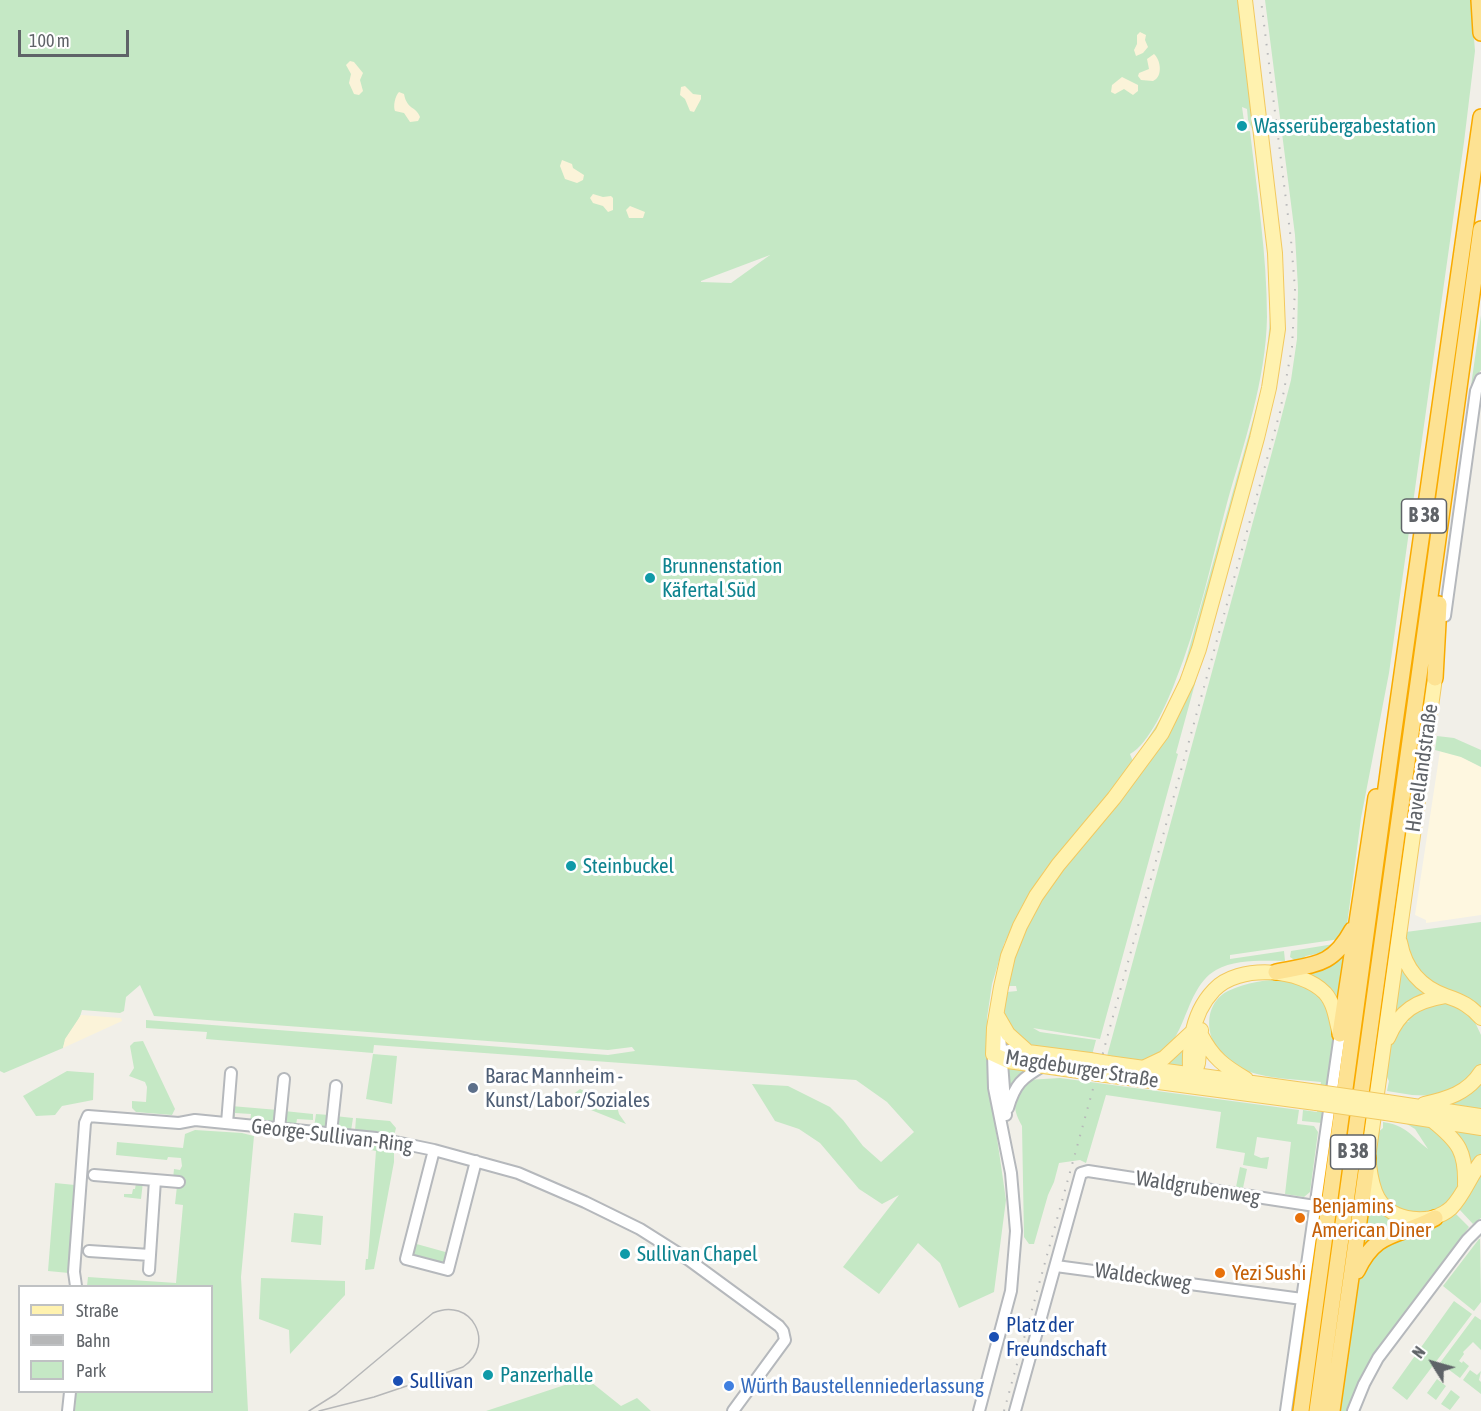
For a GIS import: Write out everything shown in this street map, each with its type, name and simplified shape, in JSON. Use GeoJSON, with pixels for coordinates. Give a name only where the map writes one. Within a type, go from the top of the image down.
{"type":"FeatureCollection","features":[{"type":"Feature","properties":{"kind":"highway"},"geometry":{"type":"LineString","coordinates":[[1479,0],[1481,33]]}},
{"type":"Feature","properties":{"kind":"highway","name":"B 38"},"geometry":{"type":"LineString","coordinates":[[1301,1411],[1481,117]]}},
{"type":"Feature","properties":{"kind":"highway","name":"B 38"},"geometry":{"type":"LineString","coordinates":[[1317,1411],[1480,232]]}},
{"type":"Feature","properties":{"kind":"highway"},"geometry":{"type":"LineString","coordinates":[[1434,678],[1441,579],[1436,552]]}},
{"type":"Feature","properties":{"kind":"highway"},"geometry":{"type":"LineString","coordinates":[[1340,1034],[1379,777],[1391,751]]}},
{"type":"Feature","properties":{"kind":"highway"},"geometry":{"type":"LineString","coordinates":[[1276,972],[1324,962],[1334,955],[1346,941],[1357,920]]}},
{"type":"Feature","properties":{"kind":"highway"},"geometry":{"type":"LineString","coordinates":[[1332,1411],[1368,1158]]}},
{"type":"Feature","properties":{"kind":"highway"},"geometry":{"type":"LineString","coordinates":[[1350,1285],[1364,1255],[1374,1244],[1435,1218]]}},
{"type":"Feature","properties":{"kind":"main road"},"geometry":{"type":"LineString","coordinates":[[999,1055],[994,1028],[998,1018],[1000,991],[1008,956],[1020,926],[1036,896],[1058,865],[1143,761],[1162,733],[1187,682],[1199,649],[1257,438],[1275,358],[1278,309],[1275,253],[1245,0]]}},
{"type":"Feature","properties":{"kind":"main road","name":"Havellandstraße"},"geometry":{"type":"LineString","coordinates":[[1368,1158],[1434,678]]}},
{"type":"Feature","properties":{"kind":"main road"},"geometry":{"type":"LineString","coordinates":[[1398,931],[1402,954],[1411,972],[1421,982],[1445,996],[1464,1003],[1481,1018]]}},
{"type":"Feature","properties":{"kind":"main road"},"geometry":{"type":"LineString","coordinates":[[1192,1078],[1198,1063],[1199,1014],[1212,992],[1225,981],[1241,975],[1276,972],[1305,979],[1316,985],[1326,994],[1334,1007],[1340,1034]]}},
{"type":"Feature","properties":{"kind":"main road"},"geometry":{"type":"LineString","coordinates":[[1383,1049],[1399,1017],[1409,1008],[1422,1001],[1445,996]]}},
{"type":"Feature","properties":{"kind":"main road"},"geometry":{"type":"LineString","coordinates":[[998,1018],[1008,1034],[1029,1052]]}},
{"type":"Feature","properties":{"kind":"main road"},"geometry":{"type":"LineString","coordinates":[[1144,1068],[1164,1059],[1197,1033]]}},
{"type":"Feature","properties":{"kind":"main road"},"geometry":{"type":"LineString","coordinates":[[1197,1033],[1224,1066],[1253,1083]]}},
{"type":"Feature","properties":{"kind":"main road","name":"Magdeburger Straße"},"geometry":{"type":"LineString","coordinates":[[1029,1052],[1107,1069],[1253,1083],[1317,1098]]}},
{"type":"Feature","properties":{"kind":"main road","name":"Magdeburger Straße"},"geometry":{"type":"LineString","coordinates":[[999,1055],[1008,1061],[1043,1066],[1088,1066]]}},
{"type":"Feature","properties":{"kind":"main road","name":"Magdeburger Straße"},"geometry":{"type":"LineString","coordinates":[[1107,1069],[1144,1068],[1192,1078],[1387,1107],[1431,1120],[1481,1128]]}},
{"type":"Feature","properties":{"kind":"main road"},"geometry":{"type":"LineString","coordinates":[[1416,1106],[1452,1097],[1468,1088],[1481,1072]]}},
{"type":"Feature","properties":{"kind":"main road","name":"Magdeburger Straße"},"geometry":{"type":"LineString","coordinates":[[1387,1107],[1416,1106],[1481,1116]]}},
{"type":"Feature","properties":{"kind":"main road"},"geometry":{"type":"LineString","coordinates":[[1431,1120],[1455,1140],[1462,1153],[1465,1164],[1465,1187]]}},
{"type":"Feature","properties":{"kind":"main road","name":"B 38"},"geometry":{"type":"LineString","coordinates":[[1368,1158],[1372,1185],[1385,1207],[1404,1217],[1435,1218]]}},
{"type":"Feature","properties":{"kind":"main road"},"geometry":{"type":"LineString","coordinates":[[1435,1218],[1452,1206],[1481,1162]]}},
{"type":"Feature","properties":{"kind":"street","name":"Havellandstraße"},"geometry":{"type":"LineString","coordinates":[[1434,678],[1441,646],[1476,391],[1481,379]]}},
{"type":"Feature","properties":{"kind":"street"},"geometry":{"type":"LineString","coordinates":[[1286,1411],[1340,1034]]}},
{"type":"Feature","properties":{"kind":"street","name":"Magdeburger Straße"},"geometry":{"type":"LineString","coordinates":[[999,1055],[1029,1052]]}},
{"type":"Feature","properties":{"kind":"street"},"geometry":{"type":"LineString","coordinates":[[999,1055],[1006,1114],[1006,1139]]}},
{"type":"Feature","properties":{"kind":"street"},"geometry":{"type":"LineString","coordinates":[[986,1411],[1012,1314],[1011,1292],[1016,1231],[1006,1139],[994,1088],[999,1055]]}},
{"type":"Feature","properties":{"kind":"street"},"geometry":{"type":"LineString","coordinates":[[1006,1114],[1011,1095],[1020,1080],[1043,1066]]}},
{"type":"Feature","properties":{"kind":"street"},"geometry":{"type":"LineString","coordinates":[[227,1123],[231,1073]]}},
{"type":"Feature","properties":{"kind":"street"},"geometry":{"type":"LineString","coordinates":[[279,1129],[284,1079]]}},
{"type":"Feature","properties":{"kind":"street"},"geometry":{"type":"LineString","coordinates":[[331,1133],[336,1086]]}},
{"type":"Feature","properties":{"kind":"street","name":"George-Sullivan-Ring"},"geometry":{"type":"LineString","coordinates":[[76,1285],[74,1272],[85,1123],[88,1116],[179,1122],[195,1120],[376,1138],[434,1150],[505,1169],[546,1185],[640,1229],[689,1260],[779,1326],[785,1340],[733,1411]]}},
{"type":"Feature","properties":{"kind":"street"},"geometry":{"type":"LineString","coordinates":[[434,1150],[406,1259],[448,1270],[476,1161]]}},
{"type":"Feature","properties":{"kind":"street","name":"Waldgrubenweg"},"geometry":{"type":"LineString","coordinates":[[1056,1266],[1081,1173],[1088,1171],[1315,1206]]}},
{"type":"Feature","properties":{"kind":"street"},"geometry":{"type":"LineString","coordinates":[[94,1175],[178,1182]]}},
{"type":"Feature","properties":{"kind":"street"},"geometry":{"type":"LineString","coordinates":[[149,1269],[150,1255],[146,1235],[148,1202],[155,1180]]}},
{"type":"Feature","properties":{"kind":"street"},"geometry":{"type":"LineString","coordinates":[[1357,1410],[1364,1384],[1378,1358],[1467,1240],[1481,1226]]}},
{"type":"Feature","properties":{"kind":"street"},"geometry":{"type":"LineString","coordinates":[[89,1251],[150,1255]]}},
{"type":"Feature","properties":{"kind":"street"},"geometry":{"type":"LineString","coordinates":[[1015,1411],[1056,1266]]}},
{"type":"Feature","properties":{"kind":"street","name":"Waldeckweg"},"geometry":{"type":"LineString","coordinates":[[1056,1266],[1302,1299]]}},
{"type":"Feature","properties":{"kind":"street"},"geometry":{"type":"LineString","coordinates":[[979,1411],[1011,1292]]}},
{"type":"Feature","properties":{"kind":"street"},"geometry":{"type":"LineString","coordinates":[[68,1411],[70,1393]]}},
{"type":"Feature","properties":{"kind":"shaded area"},"geometry":{"type":"Polygon","coordinates":[[[1440,751],[1462,757],[1481,767],[1481,915],[1426,923],[1426,920],[1415,915],[1440,751]]]}},
{"type":"Feature","properties":{"kind":"green space"},"geometry":{"type":"Polygon","coordinates":[[[0,0],[1239,0],[1269,236],[1273,308],[1266,383],[1262,385],[1268,346],[1270,284],[1253,131],[1248,120],[1247,109],[1242,107],[1244,121],[1236,123],[1237,132],[1250,131],[1265,270],[1266,341],[1258,388],[1197,616],[1167,701],[1144,741],[1130,754],[1134,764],[1044,871],[1022,906],[1004,944],[992,984],[987,1018],[987,1069],[1006,1200],[994,1292],[959,1308],[940,1263],[918,1243],[879,1294],[843,1267],[899,1195],[882,1204],[859,1189],[820,1143],[799,1129],[775,1121],[752,1084],[788,1086],[830,1107],[863,1146],[881,1162],[914,1132],[887,1102],[856,1080],[374,1045],[373,1053],[206,1039],[207,1032],[146,1028],[146,1020],[608,1055],[635,1051],[632,1047],[608,1050],[154,1016],[140,985],[126,997],[124,1011],[120,1013],[82,1010],[63,1048],[4,1073],[0,1071],[0,0]],[[770,255],[701,281],[731,283],[770,255]]]}},
{"type":"Feature","properties":{"kind":"green space"},"geometry":{"type":"Polygon","coordinates":[[[1265,0],[1471,0],[1475,51],[1464,142],[1389,673],[1361,818],[1347,925],[1340,939],[1230,955],[1230,959],[1284,951],[1285,961],[1241,962],[1216,970],[1204,980],[1195,994],[1175,1038],[1165,1050],[1152,1058],[1131,1061],[1107,1056],[1278,430],[1291,380],[1297,339],[1298,288],[1295,235],[1265,0]]]}},
{"type":"Feature","properties":{"kind":"green space"},"geometry":{"type":"Polygon","coordinates":[[[1481,315],[1481,370],[1475,378],[1470,393],[1481,315]]]}},
{"type":"Feature","properties":{"kind":"green space"},"geometry":{"type":"Polygon","coordinates":[[[1259,398],[1262,401],[1195,646],[1177,694],[1145,749],[1142,748],[1166,710],[1182,674],[1259,398]]]}},
{"type":"Feature","properties":{"kind":"green space"},"geometry":{"type":"Polygon","coordinates":[[[1439,474],[1441,474],[1310,1411],[1308,1411],[1439,474]]]}},
{"type":"Feature","properties":{"kind":"green space"},"geometry":{"type":"Polygon","coordinates":[[[1214,614],[1100,1039],[1033,1028],[1040,1032],[1096,1040],[1092,1055],[1053,1050],[1027,1043],[1009,1027],[1005,1009],[1007,992],[1017,991],[1016,986],[1008,986],[1013,961],[1032,914],[1070,858],[1156,750],[1214,614]]]}},
{"type":"Feature","properties":{"kind":"green space"},"geometry":{"type":"Polygon","coordinates":[[[1430,647],[1433,647],[1373,1081],[1370,1081],[1430,647]]]}},
{"type":"Feature","properties":{"kind":"green space"},"geometry":{"type":"Polygon","coordinates":[[[1437,736],[1454,738],[1481,750],[1481,767],[1461,757],[1435,750],[1437,736]]]}},
{"type":"Feature","properties":{"kind":"green space"},"geometry":{"type":"Polygon","coordinates":[[[1481,922],[1481,1010],[1474,1020],[1481,1035],[1481,1111],[1440,1104],[1438,1096],[1387,1091],[1389,1081],[1386,1075],[1386,1060],[1392,1037],[1399,1024],[1410,1021],[1391,1021],[1406,932],[1481,922]]]}},
{"type":"Feature","properties":{"kind":"green space"},"geometry":{"type":"Polygon","coordinates":[[[1349,942],[1341,1014],[1293,971],[1349,942]]]}},
{"type":"Feature","properties":{"kind":"green space"},"geometry":{"type":"Polygon","coordinates":[[[1334,944],[1326,952],[1306,956],[1301,960],[1296,961],[1290,957],[1291,951],[1334,944]]]}},
{"type":"Feature","properties":{"kind":"green space"},"geometry":{"type":"Polygon","coordinates":[[[1286,979],[1297,980],[1325,997],[1334,1036],[1322,1123],[1302,1121],[1303,1110],[1317,1112],[1321,1082],[1255,1074],[1235,1066],[1218,1051],[1210,1030],[1209,1018],[1212,1008],[1218,998],[1228,991],[1242,985],[1286,979]]]}},
{"type":"Feature","properties":{"kind":"green space"},"geometry":{"type":"Polygon","coordinates":[[[143,1041],[175,1109],[172,1115],[136,1112],[132,1108],[132,1101],[146,1102],[145,1082],[129,1076],[134,1068],[130,1046],[134,1042],[143,1041]]]}},
{"type":"Feature","properties":{"kind":"green space"},"geometry":{"type":"Polygon","coordinates":[[[1184,1042],[1184,1067],[1163,1065],[1184,1042]]]}},
{"type":"Feature","properties":{"kind":"green space"},"geometry":{"type":"Polygon","coordinates":[[[373,1054],[397,1056],[392,1104],[366,1099],[373,1054]]]}},
{"type":"Feature","properties":{"kind":"green space"},"geometry":{"type":"Polygon","coordinates":[[[1006,1064],[1032,1068],[1009,1095],[1006,1064]]]}},
{"type":"Feature","properties":{"kind":"green space"},"geometry":{"type":"Polygon","coordinates":[[[67,1071],[94,1073],[93,1100],[62,1106],[55,1115],[36,1116],[23,1096],[67,1071]]]}},
{"type":"Feature","properties":{"kind":"green space"},"geometry":{"type":"Polygon","coordinates":[[[1060,1078],[1299,1110],[1297,1124],[1314,1126],[1318,1132],[1310,1192],[1304,1197],[1285,1194],[1291,1142],[1257,1137],[1254,1155],[1261,1158],[1269,1157],[1267,1169],[1243,1165],[1245,1153],[1216,1148],[1221,1112],[1106,1095],[1086,1163],[1080,1160],[1059,1163],[1034,1244],[1029,1244],[1024,1237],[1022,1126],[1015,1107],[1019,1093],[1027,1080],[1060,1078]]]}},
{"type":"Feature","properties":{"kind":"green space"},"geometry":{"type":"Polygon","coordinates":[[[580,1089],[608,1103],[611,1098],[616,1102],[619,1114],[626,1124],[566,1100],[580,1089]]]}},
{"type":"Feature","properties":{"kind":"green space"},"geometry":{"type":"Polygon","coordinates":[[[231,1106],[278,1110],[275,1123],[250,1121],[251,1114],[235,1113],[235,1121],[231,1119],[231,1106]]]}},
{"type":"Feature","properties":{"kind":"green space"},"geometry":{"type":"Polygon","coordinates":[[[284,1111],[313,1114],[313,1120],[297,1119],[296,1125],[283,1124],[284,1111]]]}},
{"type":"Feature","properties":{"kind":"green space"},"geometry":{"type":"Polygon","coordinates":[[[316,1114],[329,1115],[326,1128],[314,1127],[316,1114]]]}},
{"type":"Feature","properties":{"kind":"green space"},"geometry":{"type":"Polygon","coordinates":[[[1333,1115],[1335,1115],[1294,1411],[1292,1411],[1333,1115]]]}},
{"type":"Feature","properties":{"kind":"green space"},"geometry":{"type":"Polygon","coordinates":[[[335,1116],[353,1118],[351,1131],[337,1130],[335,1116]]]}},
{"type":"Feature","properties":{"kind":"green space"},"geometry":{"type":"Polygon","coordinates":[[[356,1118],[390,1121],[396,1128],[394,1136],[355,1131],[356,1118]]]}},
{"type":"Feature","properties":{"kind":"green space"},"geometry":{"type":"Polygon","coordinates":[[[1402,1121],[1433,1128],[1450,1140],[1462,1171],[1481,1165],[1481,1218],[1473,1224],[1459,1209],[1455,1213],[1469,1227],[1373,1355],[1358,1382],[1347,1411],[1339,1411],[1359,1280],[1364,1267],[1375,1250],[1429,1227],[1390,1207],[1382,1198],[1376,1183],[1374,1166],[1376,1134],[1383,1128],[1383,1122],[1403,1128],[1428,1149],[1415,1129],[1402,1121]]]}},
{"type":"Feature","properties":{"kind":"green space"},"geometry":{"type":"Polygon","coordinates":[[[195,1130],[254,1136],[241,1277],[248,1411],[75,1411],[76,1393],[213,1393],[213,1285],[87,1285],[88,1277],[176,1283],[183,1205],[175,1204],[177,1186],[168,1184],[184,1186],[185,1180],[173,1179],[174,1169],[180,1170],[182,1166],[181,1158],[168,1157],[167,1160],[116,1155],[117,1142],[183,1148],[185,1134],[195,1130]]]}},
{"type":"Feature","properties":{"kind":"green space"},"geometry":{"type":"Polygon","coordinates":[[[1453,1130],[1481,1134],[1481,1156],[1471,1170],[1453,1130]]]}},
{"type":"Feature","properties":{"kind":"green space"},"geometry":{"type":"Polygon","coordinates":[[[361,1143],[394,1147],[394,1162],[374,1269],[365,1270],[366,1259],[368,1259],[376,1151],[361,1148],[361,1143]]]}},
{"type":"Feature","properties":{"kind":"green space"},"geometry":{"type":"Polygon","coordinates":[[[1240,1167],[1247,1169],[1243,1188],[1236,1187],[1240,1167]]]}},
{"type":"Feature","properties":{"kind":"green space"},"geometry":{"type":"Polygon","coordinates":[[[143,1182],[141,1199],[124,1197],[124,1194],[132,1194],[136,1183],[143,1182]]]}},
{"type":"Feature","properties":{"kind":"green space"},"geometry":{"type":"Polygon","coordinates":[[[55,1183],[75,1185],[69,1273],[48,1271],[55,1183]]]}},
{"type":"Feature","properties":{"kind":"green space"},"geometry":{"type":"Polygon","coordinates":[[[1368,1185],[1412,1222],[1358,1255],[1368,1185]]]}},
{"type":"Feature","properties":{"kind":"green space"},"geometry":{"type":"Polygon","coordinates":[[[294,1213],[323,1216],[321,1245],[291,1242],[294,1213]]]}},
{"type":"Feature","properties":{"kind":"green space"},"geometry":{"type":"Polygon","coordinates":[[[1479,1239],[1481,1302],[1474,1311],[1443,1286],[1479,1239]]]}},
{"type":"Feature","properties":{"kind":"green space"},"geometry":{"type":"Polygon","coordinates":[[[413,1243],[449,1253],[446,1264],[412,1257],[413,1243]]]}},
{"type":"Feature","properties":{"kind":"green space"},"geometry":{"type":"Polygon","coordinates":[[[261,1278],[345,1281],[345,1295],[290,1354],[289,1330],[259,1319],[261,1278]]]}},
{"type":"Feature","properties":{"kind":"green space"},"geometry":{"type":"Polygon","coordinates":[[[1454,1301],[1472,1314],[1407,1400],[1392,1388],[1454,1301]]]}},
{"type":"Feature","properties":{"kind":"green space"},"geometry":{"type":"Polygon","coordinates":[[[1475,1316],[1481,1320],[1481,1350],[1473,1342],[1463,1352],[1459,1361],[1469,1366],[1460,1378],[1440,1363],[1475,1316]]]}},
{"type":"Feature","properties":{"kind":"green space"},"geometry":{"type":"Polygon","coordinates":[[[1470,1370],[1477,1375],[1481,1371],[1479,1380],[1481,1394],[1463,1380],[1470,1370]]]}},
{"type":"Feature","properties":{"kind":"green space"},"geometry":{"type":"Polygon","coordinates":[[[586,1378],[621,1406],[637,1398],[651,1411],[486,1411],[586,1378]]]}},
{"type":"Feature","properties":{"kind":"green space"},"geometry":{"type":"Polygon","coordinates":[[[1437,1379],[1446,1386],[1436,1400],[1427,1393],[1437,1379]]]}},
{"type":"Feature","properties":{"kind":"green space"},"geometry":{"type":"Polygon","coordinates":[[[1451,1390],[1460,1397],[1450,1410],[1441,1404],[1451,1390]]]}},
{"type":"Feature","properties":{"kind":"sand"},"geometry":{"type":"Polygon","coordinates":[[[1140,32],[1146,35],[1145,40],[1148,47],[1136,56],[1134,50],[1137,35],[1140,32]]]}},
{"type":"Feature","properties":{"kind":"sand"},"geometry":{"type":"Polygon","coordinates":[[[1154,54],[1159,64],[1158,76],[1153,81],[1141,80],[1139,73],[1149,69],[1147,59],[1154,54]]]}},
{"type":"Feature","properties":{"kind":"sand"},"geometry":{"type":"Polygon","coordinates":[[[350,61],[354,62],[363,73],[360,80],[363,91],[359,95],[354,94],[349,83],[351,74],[346,65],[350,61]]]}},
{"type":"Feature","properties":{"kind":"sand"},"geometry":{"type":"Polygon","coordinates":[[[1122,77],[1138,85],[1138,91],[1133,95],[1124,89],[1115,94],[1111,92],[1112,85],[1122,77]]]}},
{"type":"Feature","properties":{"kind":"sand"},"geometry":{"type":"Polygon","coordinates":[[[685,86],[693,94],[701,95],[694,112],[690,111],[685,99],[680,95],[681,87],[685,86]]]}},
{"type":"Feature","properties":{"kind":"sand"},"geometry":{"type":"Polygon","coordinates":[[[399,92],[404,94],[407,103],[420,117],[418,121],[410,122],[404,113],[395,111],[396,96],[399,92]]]}},
{"type":"Feature","properties":{"kind":"sand"},"geometry":{"type":"Polygon","coordinates":[[[562,160],[572,164],[573,168],[584,175],[583,180],[577,183],[565,179],[560,166],[562,160]]]}},
{"type":"Feature","properties":{"kind":"sand"},"geometry":{"type":"Polygon","coordinates":[[[593,194],[603,197],[611,196],[613,210],[608,212],[603,206],[593,203],[590,198],[593,194]]]}},
{"type":"Feature","properties":{"kind":"sand"},"geometry":{"type":"Polygon","coordinates":[[[630,206],[645,212],[643,218],[629,218],[626,210],[630,206]]]}},
{"type":"Feature","properties":{"kind":"sand"},"geometry":{"type":"Polygon","coordinates":[[[81,1015],[121,1018],[122,1021],[63,1048],[65,1039],[81,1015]]]}},
{"type":"Feature","properties":{"kind":"tram line"},"geometry":{"type":"LineString","coordinates":[[309,1411],[336,1394],[433,1313],[447,1309],[458,1311],[475,1325],[478,1346],[473,1357],[463,1367],[374,1397],[319,1411]]}},
{"type":"Feature","properties":{"kind":"railway"},"geometry":{"type":"LineString","coordinates":[[1004,1411],[1280,412],[1292,347],[1295,289],[1291,240],[1261,0]]}},
{"type":"Feature","properties":{"kind":"place","name":"Wasserübergabestation"},"geometry":{"type":"Point","coordinates":[1242,126]}},
{"type":"Feature","properties":{"kind":"place","name":"Brunnenstation Käfertal Süd"},"geometry":{"type":"Point","coordinates":[650,578]}},
{"type":"Feature","properties":{"kind":"place","name":"Steinbuckel"},"geometry":{"type":"Point","coordinates":[571,866]}},
{"type":"Feature","properties":{"kind":"place","name":"Barac Mannheim - Kunst/Labor/Soziales"},"geometry":{"type":"Point","coordinates":[473,1088]}},
{"type":"Feature","properties":{"kind":"place","name":"Benjamins American Diner"},"geometry":{"type":"Point","coordinates":[1300,1218]}},
{"type":"Feature","properties":{"kind":"place","name":"Sullivan Chapel"},"geometry":{"type":"Point","coordinates":[625,1254]}},
{"type":"Feature","properties":{"kind":"place","name":"Yezi Sushi"},"geometry":{"type":"Point","coordinates":[1220,1273]}},
{"type":"Feature","properties":{"kind":"place","name":"Platz der Freundschaft"},"geometry":{"type":"Point","coordinates":[994,1337]}},
{"type":"Feature","properties":{"kind":"place","name":"Panzerhalle"},"geometry":{"type":"Point","coordinates":[488,1375]}},
{"type":"Feature","properties":{"kind":"place","name":"Sullivan"},"geometry":{"type":"Point","coordinates":[398,1381]}},
{"type":"Feature","properties":{"kind":"place","name":"Würth Baustellenniederlassung"},"geometry":{"type":"Point","coordinates":[729,1386]}}]}
